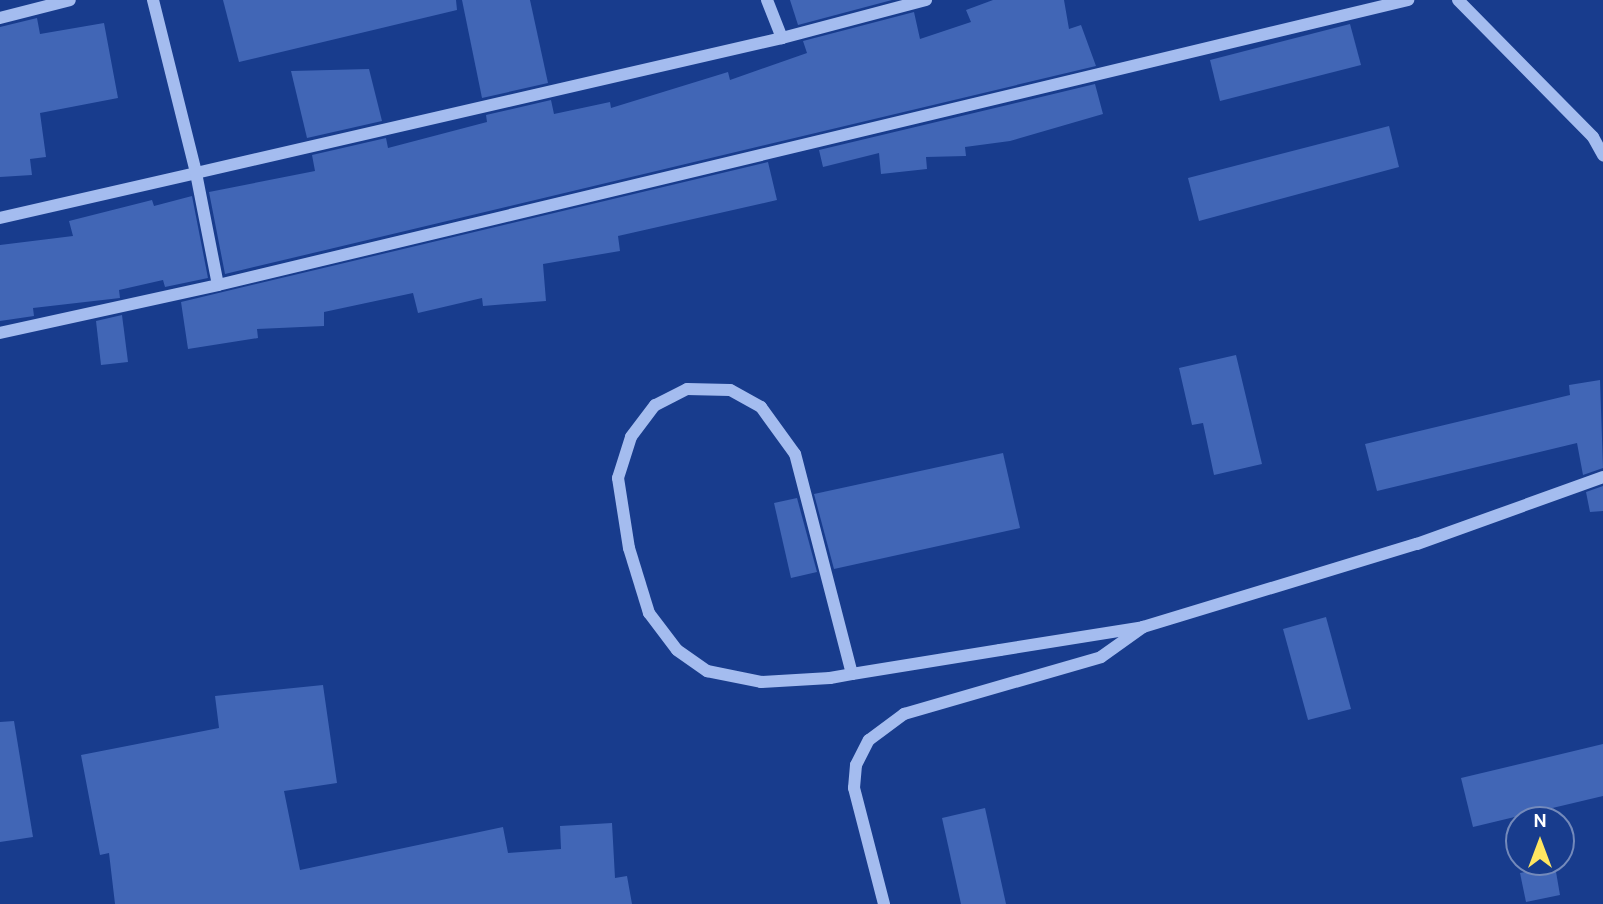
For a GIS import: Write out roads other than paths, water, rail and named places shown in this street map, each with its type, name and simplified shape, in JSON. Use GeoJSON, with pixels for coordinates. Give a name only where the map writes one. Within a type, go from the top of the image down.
{"type":"FeatureCollection","features":[{"type":"Feature","properties":{"kind":"street"},"geometry":{"type":"LineString","coordinates":[[0,18],[70,0]]}},
{"type":"Feature","properties":{"kind":"street"},"geometry":{"type":"LineString","coordinates":[[153,0],[196,173],[218,285]]}},
{"type":"Feature","properties":{"kind":"street"},"geometry":{"type":"LineString","coordinates":[[767,0],[782,38]]}},
{"type":"Feature","properties":{"kind":"street"},"geometry":{"type":"LineString","coordinates":[[0,218],[782,38],[926,0]]}},
{"type":"Feature","properties":{"kind":"street"},"geometry":{"type":"LineString","coordinates":[[0,333],[218,285],[1408,0]]}},
{"type":"Feature","properties":{"kind":"street"},"geometry":{"type":"LineString","coordinates":[[1458,0],[1593,137],[1603,155]]}},
{"type":"Feature","properties":{"kind":"street"},"geometry":{"type":"LineString","coordinates":[[852,674],[795,454],[761,407],[730,390],[688,389],[655,405],[631,437],[618,478],[629,548],[649,613],[677,650],[707,671],[761,682],[852,674],[1143,628],[1417,544],[1603,477]]}},
{"type":"Feature","properties":{"kind":"street"},"geometry":{"type":"LineString","coordinates":[[884,904],[854,788],[856,765],[869,740],[904,714],[1101,657],[1143,628]]}}]}
